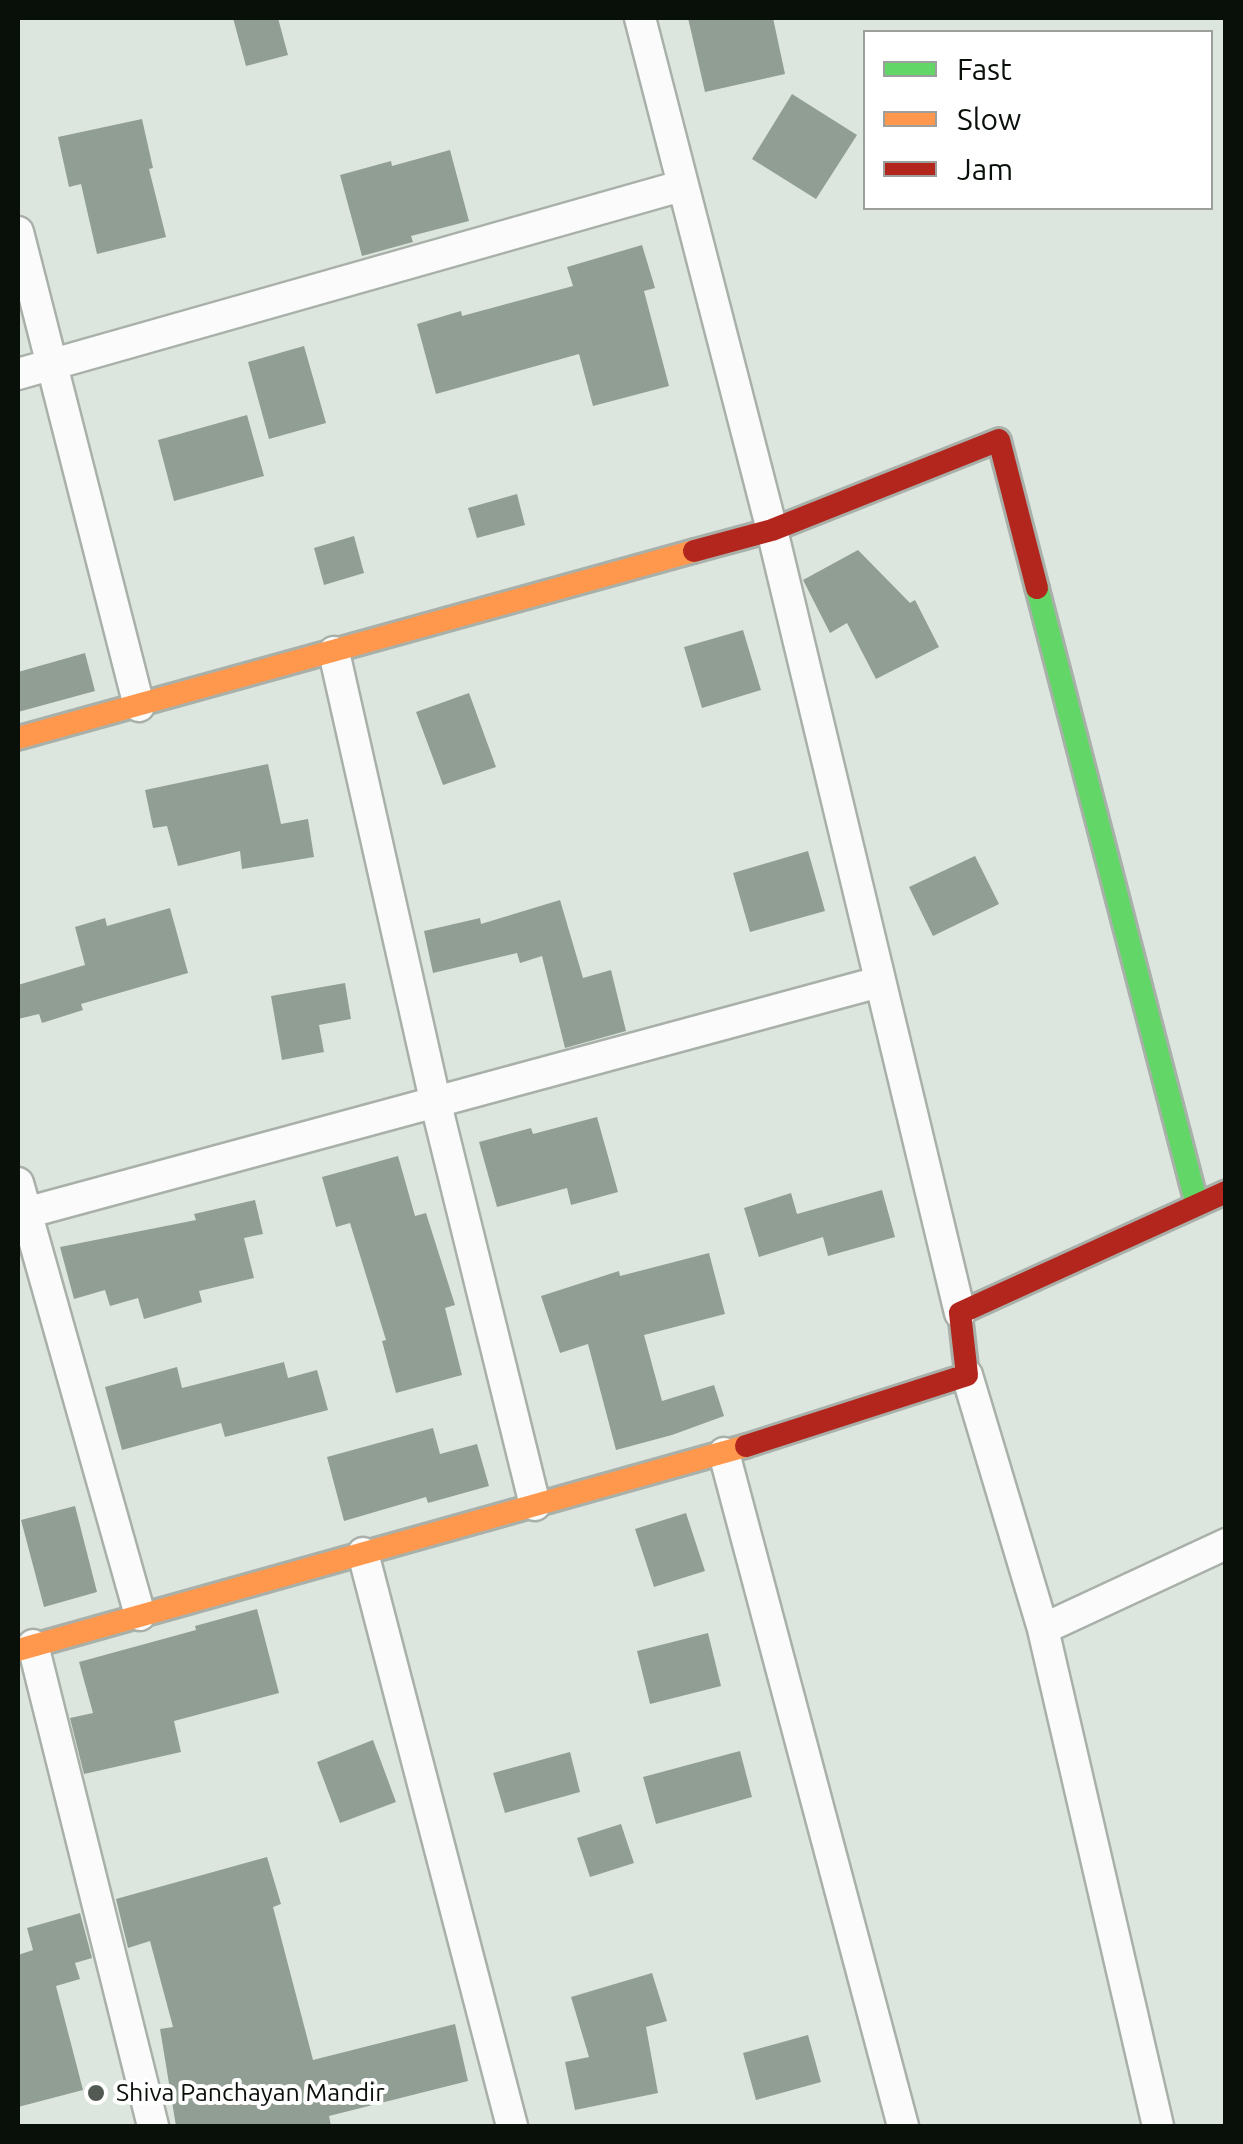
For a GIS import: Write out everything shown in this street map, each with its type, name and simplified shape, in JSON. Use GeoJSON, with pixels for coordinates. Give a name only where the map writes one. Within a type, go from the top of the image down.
{"type":"FeatureCollection","features":[{"type":"Feature","properties":{"kind":"street"},"geometry":{"type":"LineString","coordinates":[[640,18],[772,530],[960,1313],[967,1374],[1042,1630],[1158,2126]]}},
{"type":"Feature","properties":{"kind":"street"},"geometry":{"type":"LineString","coordinates":[[18,374],[682,186]]}},
{"type":"Feature","properties":{"kind":"street"},"geometry":{"type":"LineString","coordinates":[[18,232],[139,706]]}},
{"type":"Feature","properties":{"kind":"street"},"geometry":{"type":"LineString","coordinates":[[18,738],[772,530],[998,440],[1197,1205]]}},
{"type":"Feature","properties":{"kind":"street"},"geometry":{"type":"LineString","coordinates":[[334,652],[435,1100],[535,1505]]}},
{"type":"Feature","properties":{"kind":"street"},"geometry":{"type":"LineString","coordinates":[[140,1615],[20,1203],[435,1100],[879,982]]}},
{"type":"Feature","properties":{"kind":"street"},"geometry":{"type":"LineString","coordinates":[[960,1313],[1226,1192]]}},
{"type":"Feature","properties":{"kind":"street"},"geometry":{"type":"LineString","coordinates":[[153,2126],[25,1647],[724,1453],[967,1374]]}},
{"type":"Feature","properties":{"kind":"street"},"geometry":{"type":"LineString","coordinates":[[724,1453],[903,2126]]}},
{"type":"Feature","properties":{"kind":"street"},"geometry":{"type":"LineString","coordinates":[[1042,1630],[1226,1544]]}},
{"type":"Feature","properties":{"kind":"street"},"geometry":{"type":"LineString","coordinates":[[363,1552],[512,2126]]}},
{"type":"Feature","properties":{"kind":"building"},"geometry":{"type":"Polygon","coordinates":[[[233,18],[278,18],[288,55],[246,66],[233,18]]]}},
{"type":"Feature","properties":{"kind":"building"},"geometry":{"type":"Polygon","coordinates":[[[688,18],[773,18],[785,74],[705,92],[688,18]]]}},
{"type":"Feature","properties":{"kind":"building"},"geometry":{"type":"Polygon","coordinates":[[[792,94],[857,135],[816,199],[752,159],[792,94]]]}},
{"type":"Feature","properties":{"kind":"building"},"geometry":{"type":"Polygon","coordinates":[[[142,119],[153,168],[149,169],[166,237],[97,254],[81,184],[69,187],[58,137],[142,119]]]}},
{"type":"Feature","properties":{"kind":"building"},"geometry":{"type":"Polygon","coordinates":[[[450,150],[469,221],[411,236],[413,242],[362,256],[340,175],[450,150]]]}},
{"type":"Feature","properties":{"kind":"building"},"geometry":{"type":"Polygon","coordinates":[[[642,245],[655,288],[644,291],[669,386],[593,406],[579,354],[436,394],[417,324],[573,286],[567,267],[642,245]]]}},
{"type":"Feature","properties":{"kind":"building"},"geometry":{"type":"Polygon","coordinates":[[[304,346],[326,423],[269,439],[248,362],[304,346]]]}},
{"type":"Feature","properties":{"kind":"building"},"geometry":{"type":"Polygon","coordinates":[[[247,415],[264,476],[174,501],[158,440],[247,415]]]}},
{"type":"Feature","properties":{"kind":"building"},"geometry":{"type":"Polygon","coordinates":[[[517,494],[525,525],[477,538],[468,508],[517,494]]]}},
{"type":"Feature","properties":{"kind":"building"},"geometry":{"type":"Polygon","coordinates":[[[354,536],[364,573],[324,585],[314,548],[354,536]]]}},
{"type":"Feature","properties":{"kind":"building"},"geometry":{"type":"Polygon","coordinates":[[[858,550],[910,603],[915,600],[939,647],[876,679],[847,623],[830,633],[803,580],[858,550]]]}},
{"type":"Feature","properties":{"kind":"building"},"geometry":{"type":"Polygon","coordinates":[[[743,630],[761,690],[702,708],[684,647],[743,630]]]}},
{"type":"Feature","properties":{"kind":"building"},"geometry":{"type":"Polygon","coordinates":[[[85,653],[95,691],[18,712],[18,672],[85,653]]]}},
{"type":"Feature","properties":{"kind":"building"},"geometry":{"type":"Polygon","coordinates":[[[469,693],[496,767],[443,785],[416,712],[469,693]]]}},
{"type":"Feature","properties":{"kind":"building"},"geometry":{"type":"Polygon","coordinates":[[[268,764],[281,824],[308,819],[314,857],[242,869],[240,851],[178,866],[167,826],[153,828],[145,790],[268,764]]]}},
{"type":"Feature","properties":{"kind":"building"},"geometry":{"type":"Polygon","coordinates":[[[808,851],[825,911],[750,932],[733,873],[808,851]]]}},
{"type":"Feature","properties":{"kind":"building"},"geometry":{"type":"Polygon","coordinates":[[[975,856],[999,904],[933,936],[909,887],[975,856]]]}},
{"type":"Feature","properties":{"kind":"building"},"geometry":{"type":"Polygon","coordinates":[[[560,900],[583,978],[611,970],[626,1031],[565,1048],[542,956],[520,963],[517,953],[433,973],[424,931],[480,918],[481,924],[560,900]]]}},
{"type":"Feature","properties":{"kind":"building"},"geometry":{"type":"Polygon","coordinates":[[[170,908],[188,973],[81,1004],[83,1010],[42,1023],[39,1014],[18,1019],[18,985],[85,965],[75,927],[105,918],[107,926],[170,908]]]}},
{"type":"Feature","properties":{"kind":"building"},"geometry":{"type":"Polygon","coordinates":[[[345,983],[351,1019],[319,1025],[324,1052],[282,1060],[271,996],[345,983]]]}},
{"type":"Feature","properties":{"kind":"building"},"geometry":{"type":"Polygon","coordinates":[[[597,1117],[618,1192],[571,1205],[567,1188],[497,1207],[479,1142],[531,1128],[533,1134],[597,1117]]]}},
{"type":"Feature","properties":{"kind":"building"},"geometry":{"type":"Polygon","coordinates":[[[398,1156],[415,1216],[426,1213],[455,1305],[445,1308],[462,1375],[396,1393],[382,1341],[386,1340],[350,1223],[336,1227],[322,1177],[398,1156]]]}},
{"type":"Feature","properties":{"kind":"building"},"geometry":{"type":"Polygon","coordinates":[[[882,1190],[895,1237],[828,1256],[823,1237],[759,1257],[744,1208],[791,1193],[797,1214],[882,1190]]]}},
{"type":"Feature","properties":{"kind":"building"},"geometry":{"type":"Polygon","coordinates":[[[255,1200],[263,1234],[244,1238],[254,1278],[199,1291],[202,1302],[144,1319],[138,1298],[110,1306],[105,1290],[74,1299],[60,1247],[196,1220],[194,1214],[255,1200]]]}},
{"type":"Feature","properties":{"kind":"building"},"geometry":{"type":"Polygon","coordinates":[[[709,1253],[725,1314],[644,1335],[662,1401],[714,1385],[724,1416],[616,1450],[588,1344],[560,1353],[541,1296],[619,1271],[620,1276],[709,1253]]]}},
{"type":"Feature","properties":{"kind":"building"},"geometry":{"type":"Polygon","coordinates":[[[284,1362],[288,1378],[317,1370],[328,1410],[225,1437],[221,1423],[122,1450],[105,1387],[177,1367],[182,1388],[284,1362]]]}},
{"type":"Feature","properties":{"kind":"building"},"geometry":{"type":"Polygon","coordinates":[[[433,1428],[440,1454],[477,1444],[489,1486],[428,1503],[426,1497],[344,1521],[327,1457],[433,1428]]]}},
{"type":"Feature","properties":{"kind":"building"},"geometry":{"type":"Polygon","coordinates":[[[75,1506],[97,1592],[44,1607],[21,1520],[75,1506]]]}},
{"type":"Feature","properties":{"kind":"building"},"geometry":{"type":"Polygon","coordinates":[[[686,1513],[705,1571],[654,1587],[635,1529],[686,1513]]]}},
{"type":"Feature","properties":{"kind":"building"},"geometry":{"type":"Polygon","coordinates":[[[257,1609],[279,1693],[174,1721],[181,1752],[84,1774],[70,1718],[93,1713],[79,1662],[257,1609]]]}},
{"type":"Feature","properties":{"kind":"building"},"geometry":{"type":"Polygon","coordinates":[[[708,1633],[721,1686],[650,1704],[637,1651],[708,1633]]]}},
{"type":"Feature","properties":{"kind":"building"},"geometry":{"type":"Polygon","coordinates":[[[373,1740],[396,1802],[340,1823],[317,1762],[373,1740]]]}},
{"type":"Feature","properties":{"kind":"building"},"geometry":{"type":"Polygon","coordinates":[[[740,1751],[752,1797],[656,1824],[643,1777],[740,1751]]]}},
{"type":"Feature","properties":{"kind":"building"},"geometry":{"type":"Polygon","coordinates":[[[570,1752],[580,1792],[505,1813],[493,1773],[570,1752]]]}},
{"type":"Feature","properties":{"kind":"building"},"geometry":{"type":"Polygon","coordinates":[[[621,1824],[634,1863],[590,1877],[577,1838],[621,1824]]]}},
{"type":"Feature","properties":{"kind":"building"},"geometry":{"type":"Polygon","coordinates":[[[267,1857],[281,1904],[273,1907],[313,2060],[455,2024],[468,2081],[329,2116],[331,2126],[176,2126],[160,2029],[173,2027],[150,1941],[128,1948],[116,1899],[267,1857]]]}},
{"type":"Feature","properties":{"kind":"building"},"geometry":{"type":"Polygon","coordinates":[[[80,1913],[92,1958],[75,1963],[80,1979],[56,1986],[83,2090],[18,2107],[18,1955],[33,1950],[27,1928],[80,1913]]]}},
{"type":"Feature","properties":{"kind":"building"},"geometry":{"type":"Polygon","coordinates":[[[652,1973],[667,2021],[646,2027],[658,2093],[575,2110],[565,2062],[589,2057],[571,1997],[652,1973]]]}},
{"type":"Feature","properties":{"kind":"building"},"geometry":{"type":"Polygon","coordinates":[[[808,2035],[821,2082],[756,2100],[743,2053],[808,2035]]]}},
{"type":"Feature","properties":{"kind":"traffic: fast"},"geometry":{"type":"LineString","coordinates":[[1037,588],[1197,1205]]}},
{"type":"Feature","properties":{"kind":"traffic: slow"},"geometry":{"type":"LineString","coordinates":[[18,738],[694,551]]}},
{"type":"Feature","properties":{"kind":"traffic: slow"},"geometry":{"type":"LineString","coordinates":[[18,1650],[746,1446]]}},
{"type":"Feature","properties":{"kind":"traffic: jam"},"geometry":{"type":"LineString","coordinates":[[694,551],[772,530],[999,440],[1037,588]]}},
{"type":"Feature","properties":{"kind":"traffic: jam"},"geometry":{"type":"LineString","coordinates":[[746,1446],[967,1375],[960,1313],[1226,1192]]}},
{"type":"Feature","properties":{"kind":"place","name":"Shiva Panchayan Mandir"},"geometry":{"type":"Point","coordinates":[96,2093]}}]}
